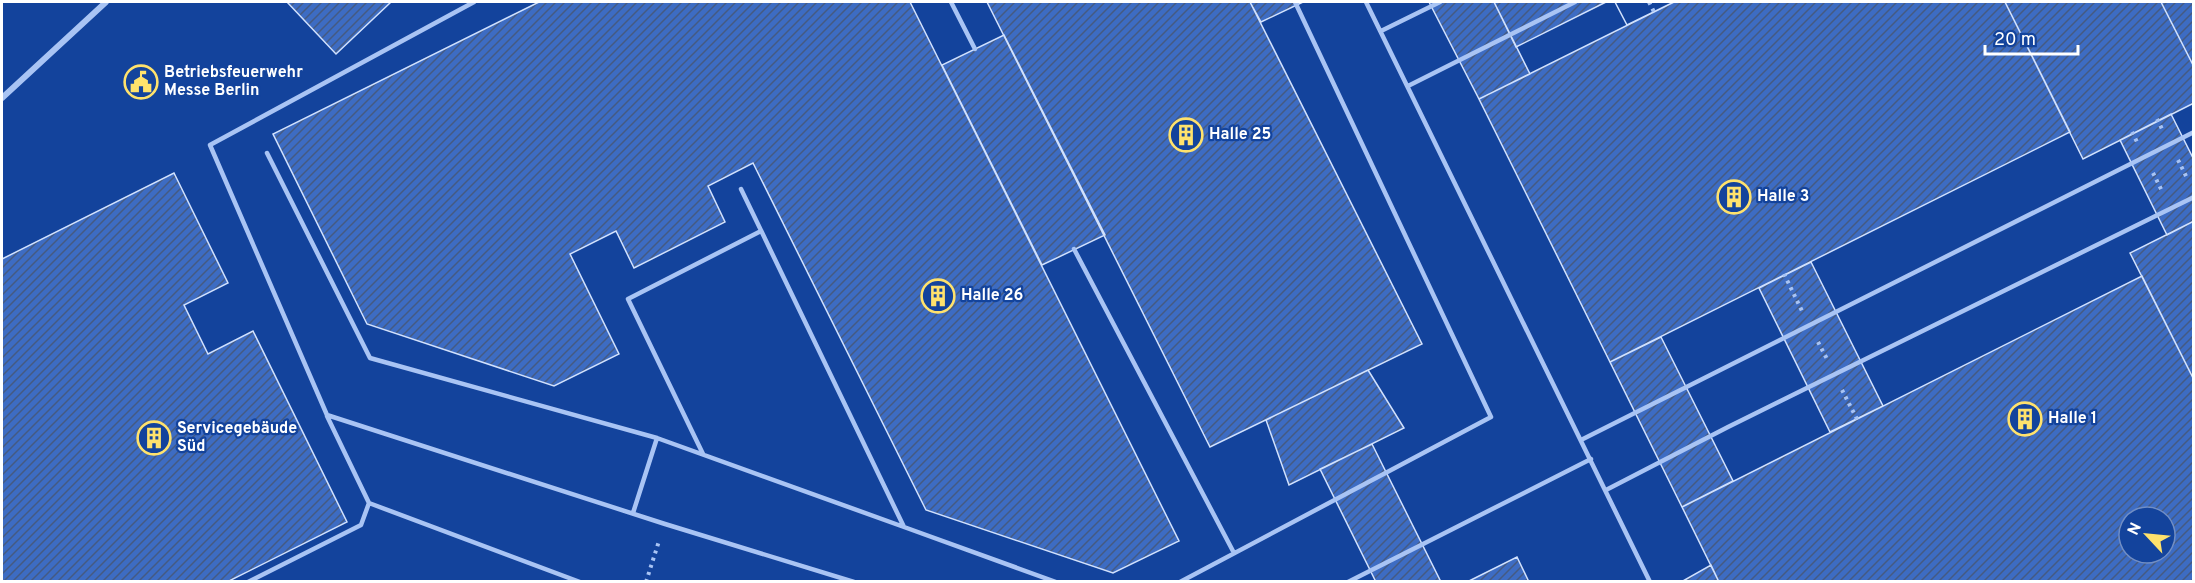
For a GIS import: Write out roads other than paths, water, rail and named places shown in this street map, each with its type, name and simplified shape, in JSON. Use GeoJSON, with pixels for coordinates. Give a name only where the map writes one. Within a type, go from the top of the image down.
{"type":"FeatureCollection","features":[{"type":"Feature","properties":{"kind":"street"},"geometry":{"type":"LineString","coordinates":[[2,99],[106,2]]}},
{"type":"Feature","properties":{"kind":"lane"},"geometry":{"type":"LineString","coordinates":[[248,582],[362,525],[369,503],[327,415],[210,145],[474,2]]}},
{"type":"Feature","properties":{"kind":"lane"},"geometry":{"type":"LineString","coordinates":[[951,2],[975,49]]}},
{"type":"Feature","properties":{"kind":"lane"},"geometry":{"type":"LineString","coordinates":[[1180,582],[1491,417],[1295,2]]}},
{"type":"Feature","properties":{"kind":"lane"},"geometry":{"type":"LineString","coordinates":[[1366,2],[1650,582]]}},
{"type":"Feature","properties":{"kind":"lane"},"geometry":{"type":"LineString","coordinates":[[1381,31],[1440,2]]}},
{"type":"Feature","properties":{"kind":"lane"},"geometry":{"type":"LineString","coordinates":[[1408,86],[1575,2]]}},
{"type":"Feature","properties":{"kind":"lane"},"geometry":{"type":"LineString","coordinates":[[1581,440],[2193,132]]}},
{"type":"Feature","properties":{"kind":"lane"},"geometry":{"type":"LineString","coordinates":[[267,153],[370,358],[657,438],[1056,582]]}},
{"type":"Feature","properties":{"kind":"lane"},"geometry":{"type":"LineString","coordinates":[[741,189],[904,527]]}},
{"type":"Feature","properties":{"kind":"lane"},"geometry":{"type":"LineString","coordinates":[[1605,490],[2193,197]]}},
{"type":"Feature","properties":{"kind":"lane"},"geometry":{"type":"LineString","coordinates":[[703,454],[628,299],[761,231]]}},
{"type":"Feature","properties":{"kind":"lane"},"geometry":{"type":"LineString","coordinates":[[1074,249],[1234,553]]}},
{"type":"Feature","properties":{"kind":"lane"},"geometry":{"type":"LineString","coordinates":[[327,415],[665,524],[854,582]]}},
{"type":"Feature","properties":{"kind":"lane"},"geometry":{"type":"LineString","coordinates":[[633,513],[657,438]]}},
{"type":"Feature","properties":{"kind":"lane"},"geometry":{"type":"LineString","coordinates":[[1348,582],[1591,459]]}},
{"type":"Feature","properties":{"kind":"lane"},"geometry":{"type":"LineString","coordinates":[[369,503],[580,582]]}},
{"type":"Feature","properties":{"kind":"place","name":"Betriebsfeuerwehr Messe Berlin"},"geometry":{"type":"Point","coordinates":[141,82]}},
{"type":"Feature","properties":{"kind":"place","name":"Halle 25"},"geometry":{"type":"Point","coordinates":[1186,135]}},
{"type":"Feature","properties":{"kind":"place","name":"Halle 3"},"geometry":{"type":"Point","coordinates":[1734,197]}},
{"type":"Feature","properties":{"kind":"place","name":"Halle 26"},"geometry":{"type":"Point","coordinates":[938,296]}},
{"type":"Feature","properties":{"kind":"place","name":"Halle 1"},"geometry":{"type":"Point","coordinates":[2025,419]}},
{"type":"Feature","properties":{"kind":"place","name":"Servicegebäude Süd"},"geometry":{"type":"Point","coordinates":[154,438]}}]}
